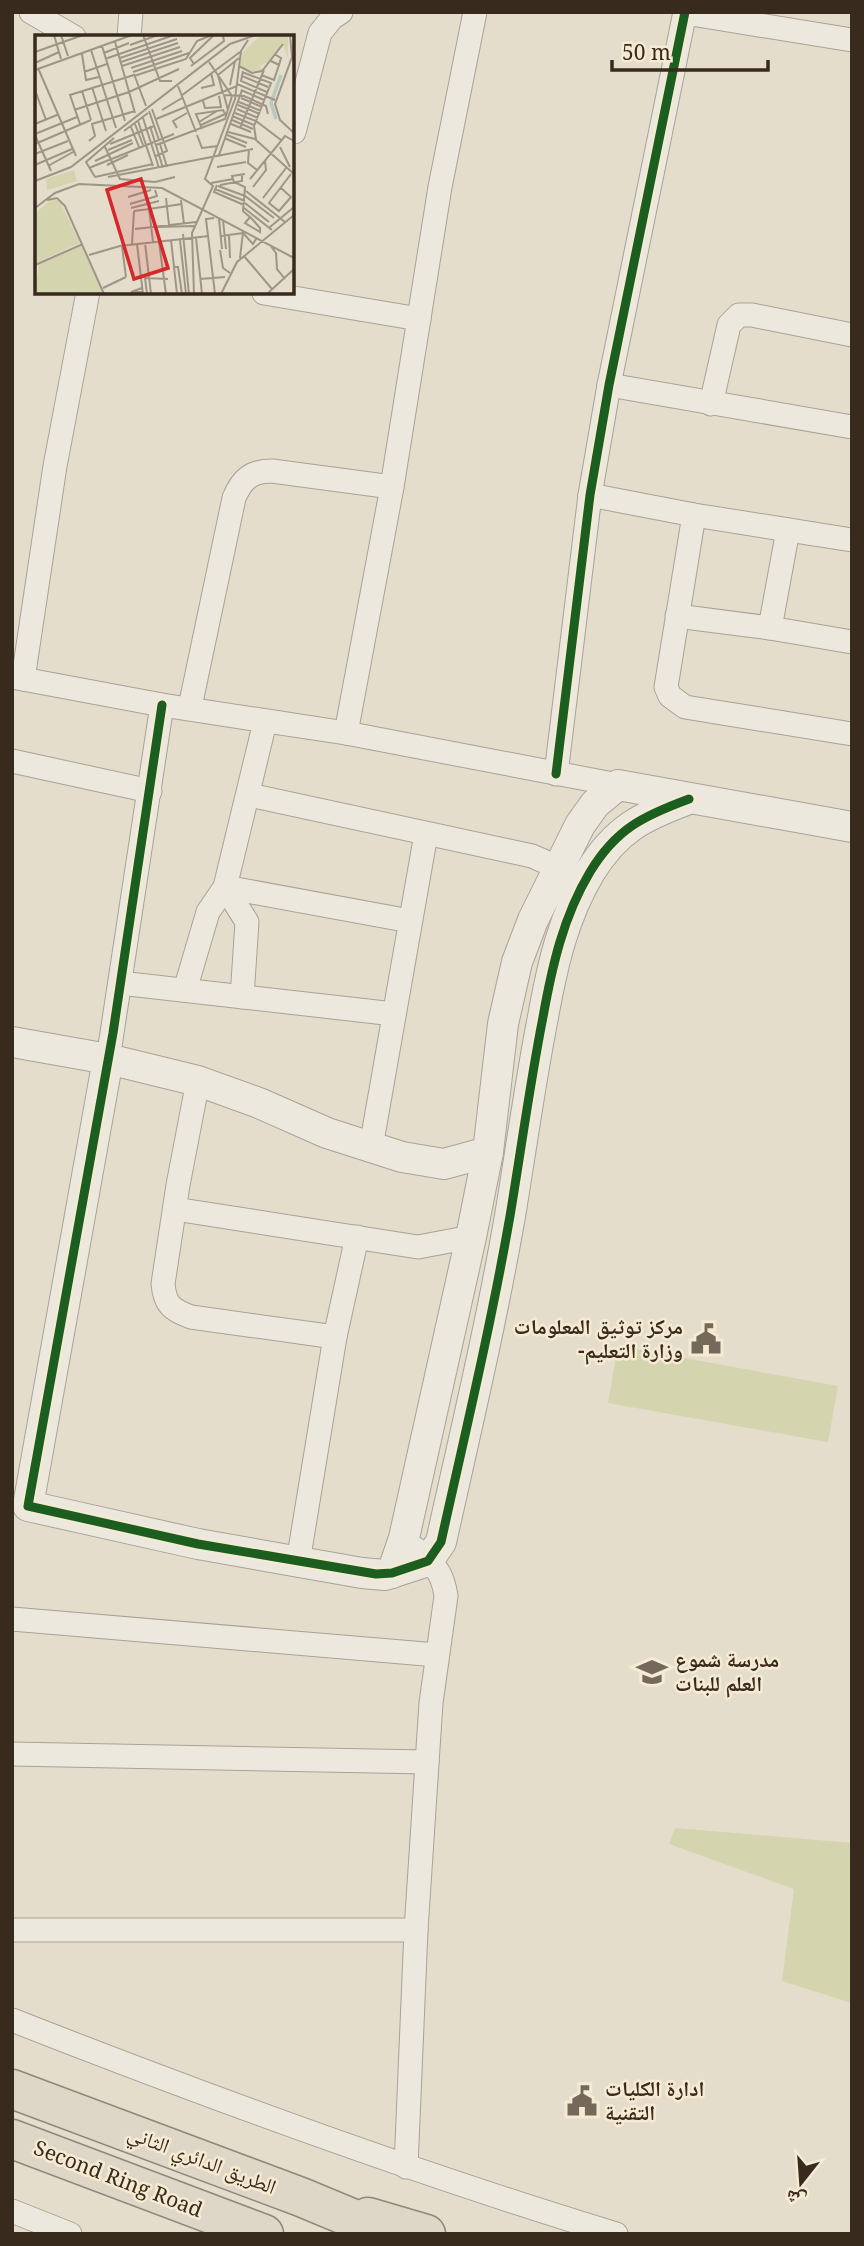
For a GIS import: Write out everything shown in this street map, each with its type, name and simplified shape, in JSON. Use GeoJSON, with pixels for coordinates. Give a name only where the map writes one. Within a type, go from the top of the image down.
{"type":"FeatureCollection","features":[{"type":"Feature","properties":{"kind":"highway","name":"الطريق الدائري الثاني"},"geometry":{"type":"LineString","coordinates":[[12,2089],[300,2197],[390,2234]]}},
{"type":"Feature","properties":{"kind":"highway","name":"Second Ring Road"},"geometry":{"type":"LineString","coordinates":[[12,2139],[264,2234]]}},
{"type":"Feature","properties":{"kind":"highway"},"geometry":{"type":"LineString","coordinates":[[300,2197],[426,2234]]}},
{"type":"Feature","properties":{"kind":"street"},"geometry":{"type":"LineString","coordinates":[[31,12],[71,35]]}},
{"type":"Feature","properties":{"kind":"street"},"geometry":{"type":"LineString","coordinates":[[130,35],[131,12]]}},
{"type":"Feature","properties":{"kind":"street"},"geometry":{"type":"LineString","coordinates":[[294,132],[320,33],[332,18],[341,12]]}},
{"type":"Feature","properties":{"kind":"street"},"geometry":{"type":"LineString","coordinates":[[346,733],[392,487],[440,187],[475,12]]}},
{"type":"Feature","properties":{"kind":"street"},"geometry":{"type":"LineString","coordinates":[[556,774],[590,495],[609,385],[685,13],[771,20],[852,40]]}},
{"type":"Feature","properties":{"kind":"street"},"geometry":{"type":"LineString","coordinates":[[89,294],[18,678],[162,705],[346,733],[689,799],[852,827]]}},
{"type":"Feature","properties":{"kind":"street"},"geometry":{"type":"LineString","coordinates":[[270,294],[419,319]]}},
{"type":"Feature","properties":{"kind":"street"},"geometry":{"type":"LineString","coordinates":[[710,404],[729,325],[739,315],[752,315],[852,335]]}},
{"type":"Feature","properties":{"kind":"street"},"geometry":{"type":"LineString","coordinates":[[609,385],[852,427]]}},
{"type":"Feature","properties":{"kind":"street"},"geometry":{"type":"LineString","coordinates":[[190,708],[239,485],[247,477],[260,471],[272,471],[392,487]]}},
{"type":"Feature","properties":{"kind":"street"},"geometry":{"type":"LineString","coordinates":[[590,495],[694,515],[852,540]]}},
{"type":"Feature","properties":{"kind":"street"},"geometry":{"type":"LineString","coordinates":[[694,515],[666,687],[670,696],[685,707],[852,734]]}},
{"type":"Feature","properties":{"kind":"street"},"geometry":{"type":"LineString","coordinates":[[770,628],[788,530]]}},
{"type":"Feature","properties":{"kind":"street"},"geometry":{"type":"LineString","coordinates":[[677,616],[852,642]]}},
{"type":"Feature","properties":{"kind":"street"},"geometry":{"type":"LineString","coordinates":[[162,705],[108,1059],[20,1505],[198,1544],[298,1562],[362,1573],[392,1573],[428,1560],[441,1542],[498,1285],[536,1053],[559,942],[578,893],[600,856],[631,825],[647,814],[689,799]]}},
{"type":"Feature","properties":{"kind":"street"},"geometry":{"type":"LineString","coordinates":[[185,990],[208,912],[225,887],[265,722]]}},
{"type":"Feature","properties":{"kind":"street"},"geometry":{"type":"LineString","coordinates":[[12,761],[150,791]]}},
{"type":"Feature","properties":{"kind":"street"},"geometry":{"type":"LineString","coordinates":[[392,1573],[404,1538],[471,1237],[488,1152],[503,1024],[512,982],[524,942],[557,870],[589,810],[618,785]]}},
{"type":"Feature","properties":{"kind":"street"},"geometry":{"type":"LineString","coordinates":[[249,795],[532,856],[557,870],[578,893]]}},
{"type":"Feature","properties":{"kind":"street"},"geometry":{"type":"LineString","coordinates":[[371,1147],[426,834]]}},
{"type":"Feature","properties":{"kind":"street"},"geometry":{"type":"LineString","coordinates":[[225,887],[410,921]]}},
{"type":"Feature","properties":{"kind":"street"},"geometry":{"type":"LineString","coordinates":[[225,887],[247,922],[242,997]]}},
{"type":"Feature","properties":{"kind":"street"},"geometry":{"type":"LineString","coordinates":[[120,983],[394,1014]]}},
{"type":"Feature","properties":{"kind":"street"},"geometry":{"type":"LineString","coordinates":[[12,1042],[108,1059],[198,1081],[259,1103],[327,1133],[402,1157],[444,1164],[488,1152]]}},
{"type":"Feature","properties":{"kind":"street"},"geometry":{"type":"LineString","coordinates":[[198,1081],[163,1284],[165,1300],[174,1310],[191,1317],[335,1337]]}},
{"type":"Feature","properties":{"kind":"street"},"geometry":{"type":"LineString","coordinates":[[175,1209],[418,1248],[471,1237]]}},
{"type":"Feature","properties":{"kind":"street"},"geometry":{"type":"LineString","coordinates":[[298,1562],[335,1337],[357,1237]]}},
{"type":"Feature","properties":{"kind":"street"},"geometry":{"type":"LineString","coordinates":[[404,1538],[444,1579],[446,1597],[437,1656],[427,1762],[416,1930],[406,2167]]}},
{"type":"Feature","properties":{"kind":"street"},"geometry":{"type":"LineString","coordinates":[[12,1619],[437,1656]]}},
{"type":"Feature","properties":{"kind":"street"},"geometry":{"type":"LineString","coordinates":[[12,1754],[427,1762]]}},
{"type":"Feature","properties":{"kind":"street"},"geometry":{"type":"LineString","coordinates":[[12,1930],[416,1930]]}},
{"type":"Feature","properties":{"kind":"street"},"geometry":{"type":"LineString","coordinates":[[12,2020],[174,2083],[406,2167],[617,2234]]}},
{"type":"Feature","properties":{"kind":"street"},"geometry":{"type":"LineString","coordinates":[[12,2211],[70,2234]]}},
{"type":"Feature","properties":{"kind":"green space"},"geometry":{"type":"Polygon","coordinates":[[[618,1346],[838,1386],[828,1442],[608,1403],[618,1346]]]}},
{"type":"Feature","properties":{"kind":"green space"},"geometry":{"type":"Polygon","coordinates":[[[675,1828],[852,1843],[852,2003],[782,1981],[794,1889],[669,1844],[675,1828]]]}},
{"type":"Feature","properties":{"kind":"cycle path"},"geometry":{"type":"LineString","coordinates":[[556,774],[590,495],[609,385],[685,12]]}},
{"type":"Feature","properties":{"kind":"cycle path"},"geometry":{"type":"LineString","coordinates":[[162,705],[113,1033],[28,1506],[198,1544],[376,1574],[392,1573],[428,1561],[441,1542],[495,1298],[546,998],[566,924],[590,872],[610,845],[644,818],[689,799]]}},
{"type":"Feature","properties":{"kind":"place","name":"مركز توثيق المعلومات -وزارة التعليم"},"geometry":{"type":"Point","coordinates":[706,1339]}},
{"type":"Feature","properties":{"kind":"place","name":"مدرسة شموع العلم للبنات"},"geometry":{"type":"Point","coordinates":[652,1672]}},
{"type":"Feature","properties":{"kind":"place","name":"ادارة الكليات التقنية"},"geometry":{"type":"Point","coordinates":[582,2101]}}]}
